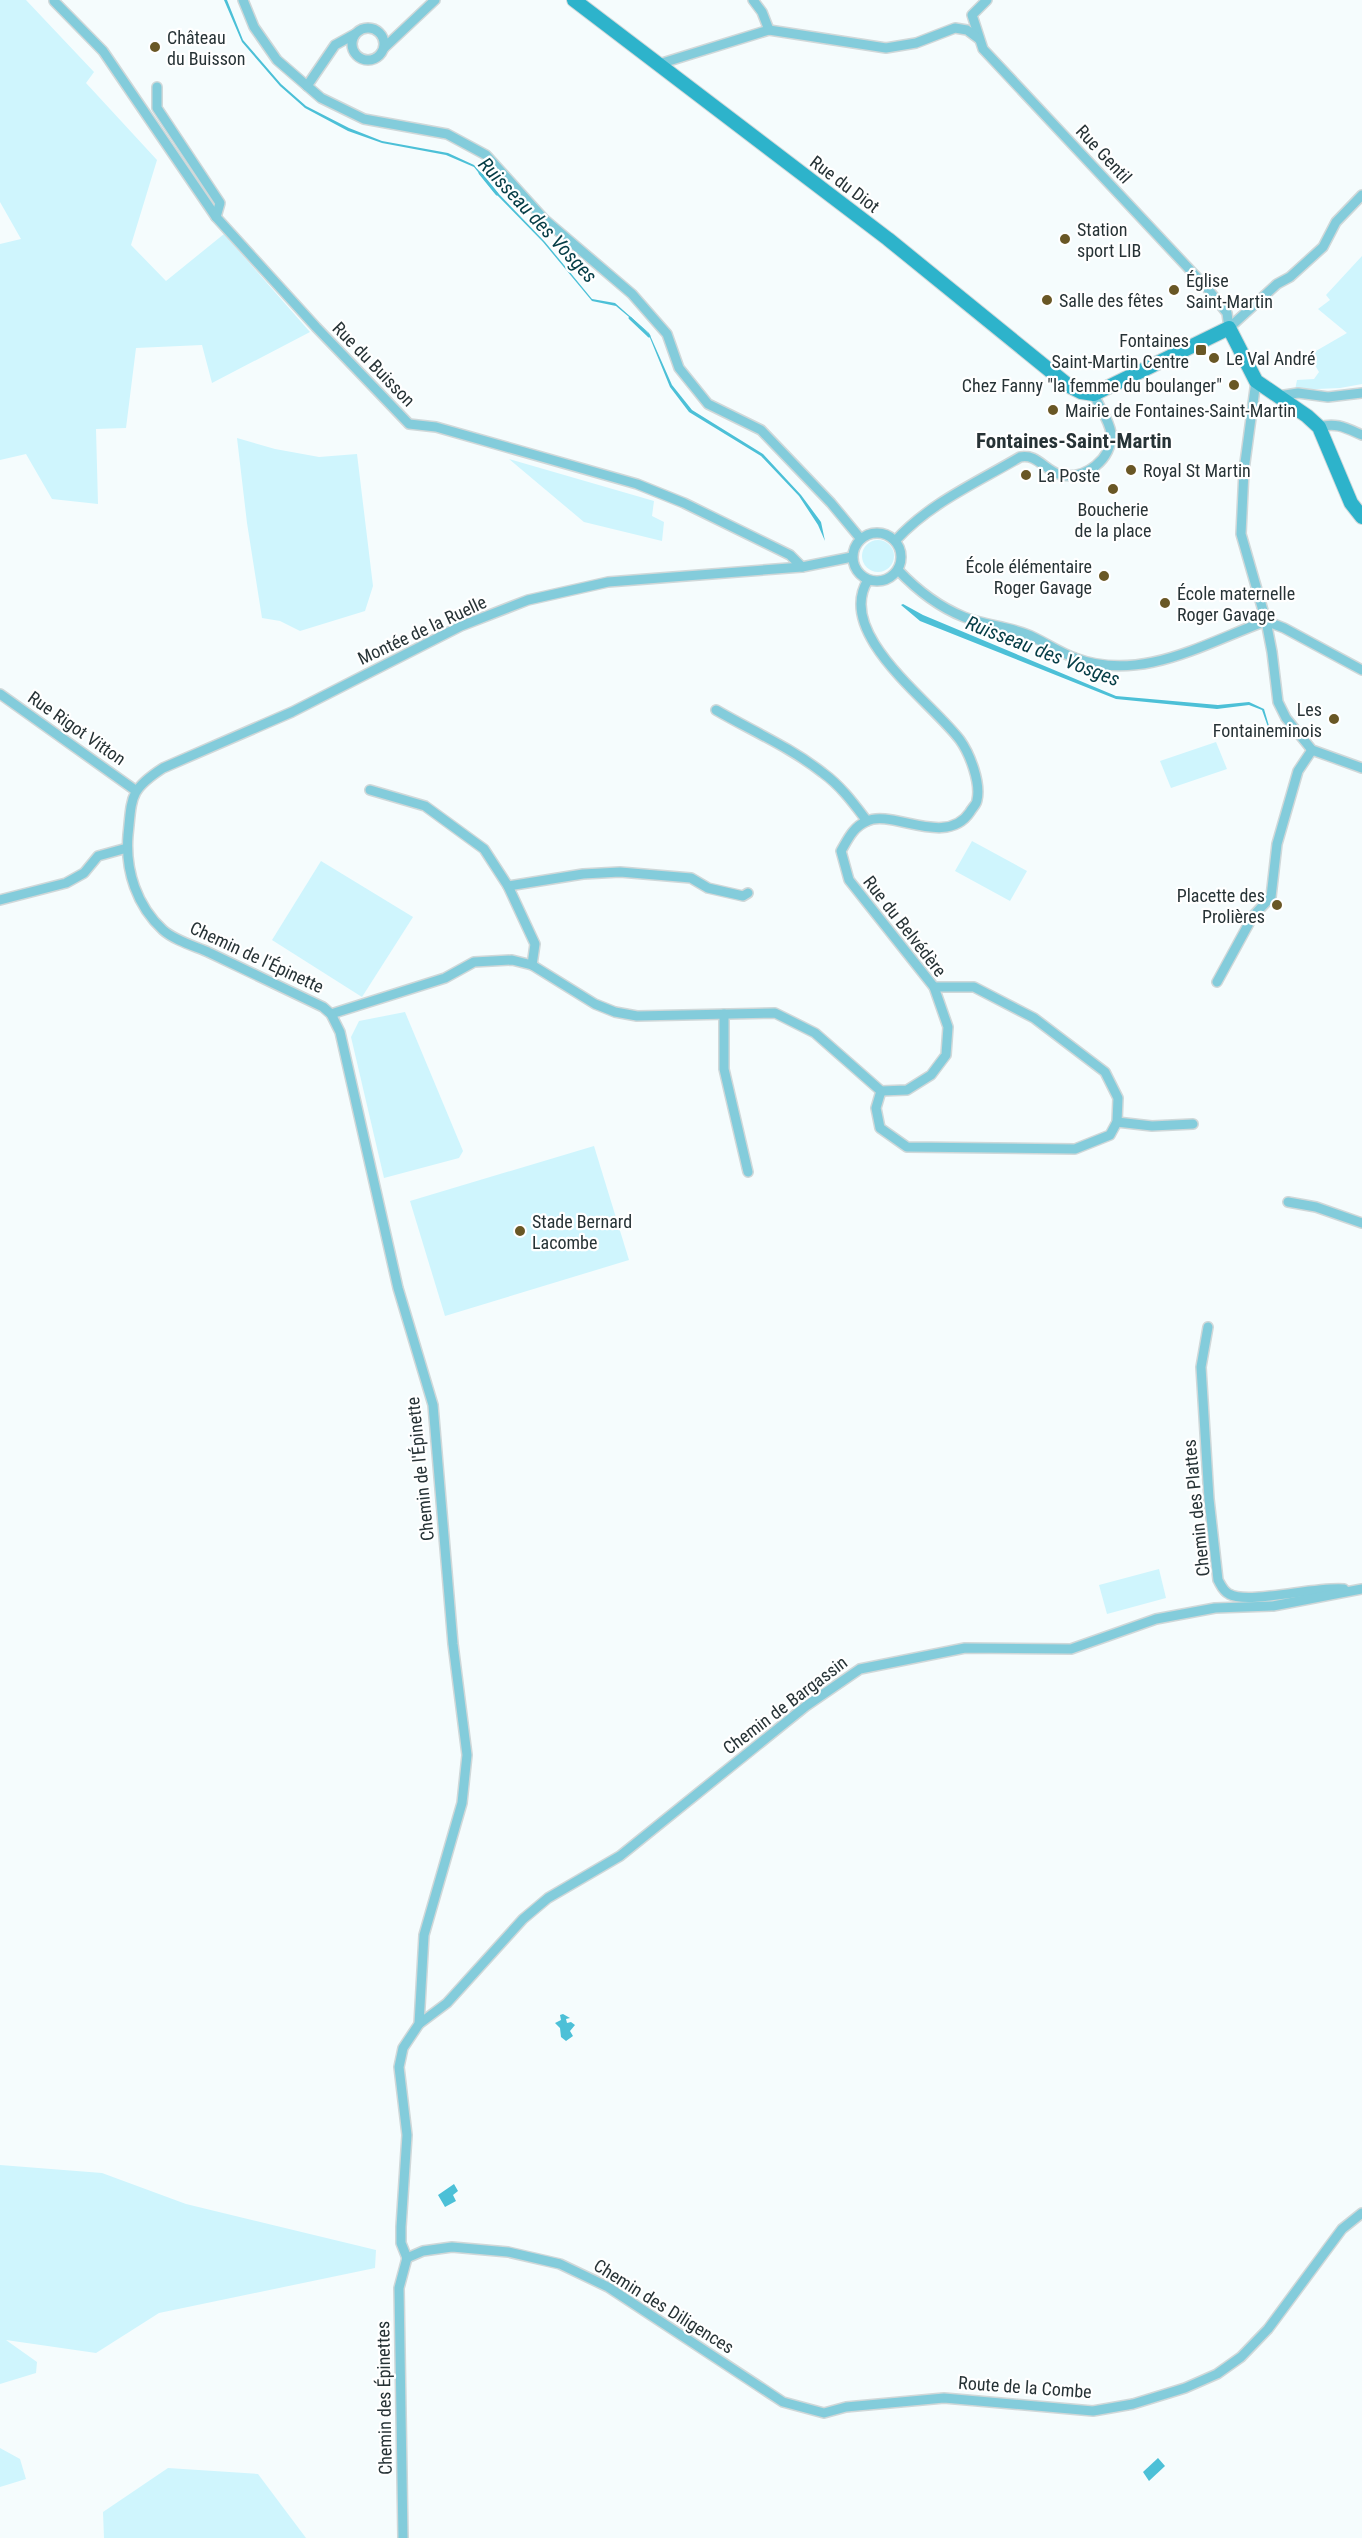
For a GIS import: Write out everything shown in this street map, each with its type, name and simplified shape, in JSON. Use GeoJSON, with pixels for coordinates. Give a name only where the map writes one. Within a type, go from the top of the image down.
{"type":"FeatureCollection","features":[{"type":"Feature","properties":{"kind":"street","name":"Rue du Buisson"},"geometry":{"type":"LineString","coordinates":[[55,0],[54,2],[104,51],[216,217],[316,327],[409,424],[436,427],[637,484],[684,503],[790,555],[802,567]]}},
{"type":"Feature","properties":{"kind":"street"},"geometry":{"type":"LineString","coordinates":[[243,0],[254,27],[277,60],[321,98],[364,119],[447,134],[486,155],[544,219],[632,294],[666,334],[679,368],[708,404],[761,430],[831,503],[860,538]]}},
{"type":"Feature","properties":{"kind":"street"},"geometry":{"type":"LineString","coordinates":[[355,34],[352,47],[355,53],[364,60],[376,58],[435,0]]}},
{"type":"Feature","properties":{"kind":"street","name":"Rue du Diot"},"geometry":{"type":"LineString","coordinates":[[574,0],[888,239],[1069,386],[1081,392],[1094,394]]}},
{"type":"Feature","properties":{"kind":"street"},"geometry":{"type":"LineString","coordinates":[[753,0],[762,12],[769,30]]}},
{"type":"Feature","properties":{"kind":"street","name":"Rue Gentil"},"geometry":{"type":"LineString","coordinates":[[987,0],[972,15],[983,49],[1207,288],[1227,313],[1229,328]]}},
{"type":"Feature","properties":{"kind":"street"},"geometry":{"type":"LineString","coordinates":[[307,86],[335,45],[365,28],[378,31],[384,48]]}},
{"type":"Feature","properties":{"kind":"street"},"geometry":{"type":"LineString","coordinates":[[659,64],[769,30],[886,48],[916,43],[954,28],[967,30],[979,39]]}},
{"type":"Feature","properties":{"kind":"street"},"geometry":{"type":"LineString","coordinates":[[157,87],[157,108],[220,203],[216,217]]}},
{"type":"Feature","properties":{"kind":"street"},"geometry":{"type":"LineString","coordinates":[[896,540],[909,526],[937,504],[1020,457],[1027,455],[1035,458],[1059,475],[1071,476],[1091,470],[1105,455],[1110,444],[1111,433],[1094,394],[1229,328],[1277,284],[1290,277],[1323,247],[1336,222],[1362,195]]}},
{"type":"Feature","properties":{"kind":"street"},"geometry":{"type":"LineString","coordinates":[[1229,328],[1256,381],[1318,427],[1352,503],[1362,517]]}},
{"type":"Feature","properties":{"kind":"street"},"geometry":{"type":"LineString","coordinates":[[1256,381],[1244,470],[1241,534],[1266,621],[1278,702],[1287,718],[1312,750],[1362,768]]}},
{"type":"Feature","properties":{"kind":"street"},"geometry":{"type":"LineString","coordinates":[[1275,396],[1298,393],[1328,397],[1362,393]]}},
{"type":"Feature","properties":{"kind":"street"},"geometry":{"type":"LineString","coordinates":[[1318,427],[1330,424],[1362,435]]}},
{"type":"Feature","properties":{"kind":"street"},"geometry":{"type":"LineString","coordinates":[[874,532],[890,535],[896,540],[902,555],[898,570],[885,580],[868,580],[858,573],[852,557],[860,538],[874,532]]}},
{"type":"Feature","properties":{"kind":"street","name":"Montée de la Ruelle"},"geometry":{"type":"LineString","coordinates":[[135,790],[145,779],[163,768],[292,712],[461,626],[528,600],[608,582],[802,567],[852,557]]}},
{"type":"Feature","properties":{"kind":"street"},"geometry":{"type":"LineString","coordinates":[[898,570],[932,600],[964,617],[1026,634],[1075,658],[1107,666],[1125,667],[1154,663],[1266,621],[1284,627],[1362,670]]}},
{"type":"Feature","properties":{"kind":"street"},"geometry":{"type":"LineString","coordinates":[[716,710],[774,741],[825,773],[848,796],[867,820],[879,818],[942,828],[966,818],[977,801],[975,769],[960,740],[910,689],[887,661],[861,614],[862,589],[868,580]]}},
{"type":"Feature","properties":{"kind":"street","name":"Rue Rigot Vitton"},"geometry":{"type":"LineString","coordinates":[[0,694],[135,790]]}},
{"type":"Feature","properties":{"kind":"street"},"geometry":{"type":"LineString","coordinates":[[1217,982],[1253,916],[1271,897],[1277,844],[1298,771],[1312,750]]}},
{"type":"Feature","properties":{"kind":"street","name":"Chemin de l'Épinette"},"geometry":{"type":"LineString","coordinates":[[135,790],[131,799],[127,848],[133,885],[143,908],[165,932],[323,1007],[331,1014],[340,1032],[398,1288],[433,1406],[453,1644],[467,1755],[462,1803],[424,1935],[419,2024],[403,2048],[399,2067],[407,2135],[401,2243],[407,2258]]}},
{"type":"Feature","properties":{"kind":"street"},"geometry":{"type":"LineString","coordinates":[[370,790],[425,806],[484,849],[508,886],[535,944],[532,965]]}},
{"type":"Feature","properties":{"kind":"street","name":"Rue du Belvédère"},"geometry":{"type":"LineString","coordinates":[[867,820],[852,831],[841,851],[849,880],[934,987],[948,1027],[945,1055],[931,1075],[907,1090],[881,1091]]}},
{"type":"Feature","properties":{"kind":"street"},"geometry":{"type":"LineString","coordinates":[[0,900],[66,883],[84,873],[98,856],[127,848]]}},
{"type":"Feature","properties":{"kind":"street"},"geometry":{"type":"LineString","coordinates":[[508,886],[583,874],[620,872],[691,878],[708,888],[743,896],[748,893]]}},
{"type":"Feature","properties":{"kind":"street"},"geometry":{"type":"LineString","coordinates":[[331,1014],[445,978],[474,962],[512,960],[532,965],[595,1004],[615,1012],[637,1016],[775,1013],[815,1033],[881,1091],[876,1108],[880,1128],[907,1147],[1075,1149],[1110,1135],[1117,1122],[1118,1098],[1105,1072],[1034,1018],[975,987],[934,987]]}},
{"type":"Feature","properties":{"kind":"street"},"geometry":{"type":"LineString","coordinates":[[724,1014],[724,1069],[748,1172]]}},
{"type":"Feature","properties":{"kind":"street"},"geometry":{"type":"LineString","coordinates":[[1117,1122],[1152,1126],[1193,1124]]}},
{"type":"Feature","properties":{"kind":"street"},"geometry":{"type":"LineString","coordinates":[[1288,1202],[1316,1207],[1362,1223]]}},
{"type":"Feature","properties":{"kind":"street","name":"Chemin des Plattes"},"geometry":{"type":"LineString","coordinates":[[1208,1327],[1201,1367],[1209,1499],[1218,1580],[1223,1590],[1230,1595],[1246,1598],[1327,1587],[1357,1589]]}},
{"type":"Feature","properties":{"kind":"street","name":"Chemin de Bargassin"},"geometry":{"type":"LineString","coordinates":[[419,2024],[447,2003],[523,1919],[548,1898],[620,1856],[806,1706],[860,1669],[965,1648],[1071,1649],[1156,1619],[1215,1608],[1273,1606],[1357,1589]]}},
{"type":"Feature","properties":{"kind":"street","name":"Route de la Combe"},"geometry":{"type":"LineString","coordinates":[[824,2413],[846,2407],[944,2398],[1093,2411],[1133,2404],[1185,2388],[1217,2374],[1241,2357],[1268,2329],[1342,2229],[1362,2213]]}},
{"type":"Feature","properties":{"kind":"street","name":"Chemin des Diligences"},"geometry":{"type":"LineString","coordinates":[[407,2258],[423,2251],[452,2247],[508,2252],[560,2264],[608,2287],[783,2402],[824,2413]]}},
{"type":"Feature","properties":{"kind":"street","name":"Chemin des Épinettes"},"geometry":{"type":"LineString","coordinates":[[403,2538],[399,2288],[407,2258]]}},
{"type":"Feature","properties":{"kind":"shaded area"},"geometry":{"type":"Polygon","coordinates":[[[0,0],[26,0],[94,72],[86,83],[157,160],[131,245],[166,281],[224,234],[310,332],[212,383],[202,345],[136,348],[126,428],[96,429],[98,504],[52,499],[26,454],[0,460],[0,244],[21,239],[0,202],[0,0]]]}},
{"type":"Feature","properties":{"kind":"shaded area"},"geometry":{"type":"Polygon","coordinates":[[[1362,256],[1362,384],[1340,388],[1295,390],[1297,380],[1314,379],[1319,372],[1309,355],[1347,333],[1318,309],[1330,300],[1326,295],[1362,256]]]}},
{"type":"Feature","properties":{"kind":"shaded area"},"geometry":{"type":"Polygon","coordinates":[[[237,438],[275,449],[319,457],[357,454],[373,586],[365,611],[300,631],[280,621],[262,618],[237,438]]]}},
{"type":"Feature","properties":{"kind":"shaded area"},"geometry":{"type":"Polygon","coordinates":[[[509,459],[654,501],[652,516],[664,522],[662,541],[584,522],[509,459]]]}},
{"type":"Feature","properties":{"kind":"shaded area"},"geometry":{"type":"Polygon","coordinates":[[[878,540],[890,544],[894,556],[890,568],[878,572],[866,568],[862,556],[866,544],[878,540]]]}},
{"type":"Feature","properties":{"kind":"shaded area"},"geometry":{"type":"Polygon","coordinates":[[[1216,742],[1227,769],[1171,788],[1160,761],[1216,742]]]}},
{"type":"Feature","properties":{"kind":"shaded area"},"geometry":{"type":"Polygon","coordinates":[[[972,841],[1027,871],[1010,901],[955,871],[972,841]]]}},
{"type":"Feature","properties":{"kind":"shaded area"},"geometry":{"type":"Polygon","coordinates":[[[321,861],[413,917],[362,997],[272,940],[321,861]]]}},
{"type":"Feature","properties":{"kind":"shaded area"},"geometry":{"type":"Polygon","coordinates":[[[405,1012],[463,1151],[459,1158],[384,1178],[351,1037],[359,1021],[405,1012]]]}},
{"type":"Feature","properties":{"kind":"shaded area","name":"Stade Bernard Lacombe"},"geometry":{"type":"Polygon","coordinates":[[[594,1146],[629,1260],[445,1316],[410,1201],[594,1146]]]}},
{"type":"Feature","properties":{"kind":"shaded area"},"geometry":{"type":"Polygon","coordinates":[[[1159,1569],[1166,1598],[1107,1614],[1099,1585],[1159,1569]]]}},
{"type":"Feature","properties":{"kind":"shaded area"},"geometry":{"type":"Polygon","coordinates":[[[0,2165],[102,2173],[186,2204],[376,2250],[375,2268],[159,2313],[96,2353],[6,2340],[37,2362],[36,2373],[0,2384],[0,2165]]]}},
{"type":"Feature","properties":{"kind":"shaded area"},"geometry":{"type":"Polygon","coordinates":[[[0,2448],[20,2459],[26,2479],[0,2487],[0,2448]]]}},
{"type":"Feature","properties":{"kind":"shaded area"},"geometry":{"type":"Polygon","coordinates":[[[168,2468],[258,2474],[306,2538],[104,2538],[103,2512],[168,2468]]]}},
{"type":"Feature","properties":{"kind":"water"},"geometry":{"type":"Polygon","coordinates":[[[224,0],[227,0],[243,40],[281,84],[306,106],[349,128],[382,141],[448,153],[474,165],[545,242],[592,299],[615,303],[649,333],[672,385],[692,410],[763,454],[801,495],[821,522],[825,541],[818,525],[799,496],[761,456],[689,412],[670,387],[648,333],[616,306],[592,301],[543,242],[494,192],[474,167],[446,155],[382,143],[348,131],[305,108],[280,86],[242,42],[224,0]]]}},
{"type":"Feature","properties":{"kind":"water"},"geometry":{"type":"Polygon","coordinates":[[[901,605],[923,615],[1116,696],[1218,705],[1249,702],[1264,709],[1269,726],[1262,710],[1249,705],[1217,709],[1116,699],[920,621],[901,605]]]}},
{"type":"Feature","properties":{"kind":"water"},"geometry":{"type":"Polygon","coordinates":[[[563,2014],[570,2018],[566,2019],[567,2023],[571,2022],[575,2025],[570,2031],[573,2036],[566,2041],[561,2037],[560,2028],[555,2023],[561,2020],[560,2015],[563,2014]]]}},
{"type":"Feature","properties":{"kind":"water"},"geometry":{"type":"Polygon","coordinates":[[[454,2184],[458,2191],[453,2195],[456,2201],[445,2207],[438,2195],[454,2184]]]}},
{"type":"Feature","properties":{"kind":"water"},"geometry":{"type":"Polygon","coordinates":[[[1158,2458],[1165,2466],[1149,2481],[1143,2472],[1158,2458]]]}},
{"type":"Feature","properties":{"kind":"waterway","name":"Ruisseau des Vosges"},"geometry":{"type":"LineString","coordinates":[[480,173],[497,194]]}},
{"type":"Feature","properties":{"kind":"waterway","name":"Ruisseau des Vosges"},"geometry":{"type":"LineString","coordinates":[[630,318],[649,336]]}},
{"type":"Feature","properties":{"kind":"place","name":"Château du Buisson"},"geometry":{"type":"Point","coordinates":[155,47]}},
{"type":"Feature","properties":{"kind":"place","name":"Station sport LIB"},"geometry":{"type":"Point","coordinates":[1065,239]}},
{"type":"Feature","properties":{"kind":"place","name":"Église Saint-Martin"},"geometry":{"type":"Point","coordinates":[1174,290]}},
{"type":"Feature","properties":{"kind":"place","name":"Salle des fêtes"},"geometry":{"type":"Point","coordinates":[1047,300]}},
{"type":"Feature","properties":{"kind":"place","name":"Fontaines Saint-Martin Centre"},"geometry":{"type":"Point","coordinates":[1201,350]}},
{"type":"Feature","properties":{"kind":"place","name":"Le Val André"},"geometry":{"type":"Point","coordinates":[1214,358]}},
{"type":"Feature","properties":{"kind":"place","name":"Chez Fanny \"la femme du boulanger\""},"geometry":{"type":"Point","coordinates":[1234,385]}},
{"type":"Feature","properties":{"kind":"place","name":"Mairie de Fontaines-Saint-Martin"},"geometry":{"type":"Point","coordinates":[1053,410]}},
{"type":"Feature","properties":{"kind":"place","name":"Royal St Martin"},"geometry":{"type":"Point","coordinates":[1131,470]}},
{"type":"Feature","properties":{"kind":"place","name":"La Poste"},"geometry":{"type":"Point","coordinates":[1026,475]}},
{"type":"Feature","properties":{"kind":"place","name":"Boucherie de la place"},"geometry":{"type":"Point","coordinates":[1113,489]}},
{"type":"Feature","properties":{"kind":"place","name":"École élémentaire Roger Gavage"},"geometry":{"type":"Point","coordinates":[1104,576]}},
{"type":"Feature","properties":{"kind":"place","name":"École maternelle Roger Gavage"},"geometry":{"type":"Point","coordinates":[1165,603]}},
{"type":"Feature","properties":{"kind":"place","name":"Les Fontaineminois"},"geometry":{"type":"Point","coordinates":[1334,719]}},
{"type":"Feature","properties":{"kind":"place","name":"Placette des Prolières"},"geometry":{"type":"Point","coordinates":[1277,905]}},
{"type":"Feature","properties":{"kind":"place","name":"Stade Bernard Lacombe"},"geometry":{"type":"Point","coordinates":[520,1231]}},
{"type":"Feature","properties":{"kind":"district","name":"Fontaines-Saint-Martin"},"geometry":{"type":"Point","coordinates":[1074,441]}}]}
